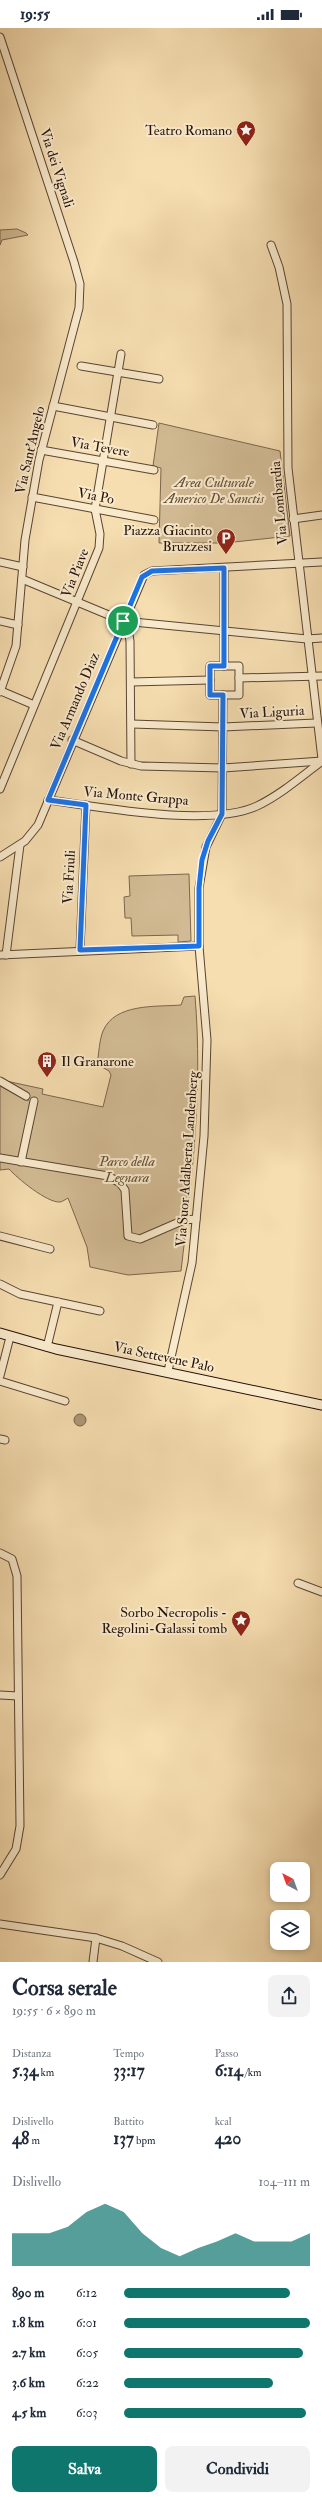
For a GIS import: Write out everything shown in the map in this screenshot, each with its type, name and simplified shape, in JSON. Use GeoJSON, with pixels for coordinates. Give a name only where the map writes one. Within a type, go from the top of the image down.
{"type":"FeatureCollection","features":[{"type":"Feature","properties":{"kind":"street","name":"Via dei Vignali"},"geometry":{"type":"LineString","coordinates":[[0,37],[78,274],[81,290],[79,308]]}},
{"type":"Feature","properties":{"kind":"street","name":"Via Lombardia"},"geometry":{"type":"LineString","coordinates":[[271,245],[282,278],[288,312],[287,440],[293,519],[316,723],[322,760]]}},
{"type":"Feature","properties":{"kind":"street","name":"Via Sant'Angelo"},"geometry":{"type":"LineString","coordinates":[[0,692],[13,657],[32,497],[41,450],[79,308]]}},
{"type":"Feature","properties":{"kind":"street","name":"Via Piave"},"geometry":{"type":"LineString","coordinates":[[0,789],[100,544],[100,534],[95,509],[121,354]]}},
{"type":"Feature","properties":{"kind":"street"},"geometry":{"type":"LineString","coordinates":[[81,366],[159,380]]}},
{"type":"Feature","properties":{"kind":"street"},"geometry":{"type":"LineString","coordinates":[[53,406],[110,418],[154,425]]}},
{"type":"Feature","properties":{"kind":"street","name":"Via Tevere"},"geometry":{"type":"LineString","coordinates":[[41,450],[154,470]]}},
{"type":"Feature","properties":{"kind":"street","name":"Via Po"},"geometry":{"type":"LineString","coordinates":[[32,497],[154,520]]}},
{"type":"Feature","properties":{"kind":"street"},"geometry":{"type":"LineString","coordinates":[[293,519],[322,516]]}},
{"type":"Feature","properties":{"kind":"street"},"geometry":{"type":"LineString","coordinates":[[0,562],[23,567]]}},
{"type":"Feature","properties":{"kind":"street","name":"Via Armando Diaz"},"geometry":{"type":"LineString","coordinates":[[0,857],[20,845],[38,825],[72,740],[141,579],[146,573],[322,562]]}},
{"type":"Feature","properties":{"kind":"street"},"geometry":{"type":"LineString","coordinates":[[224,568],[224,666]]}},
{"type":"Feature","properties":{"kind":"street"},"geometry":{"type":"LineString","coordinates":[[22,579],[123,621],[307,639],[322,638]]}},
{"type":"Feature","properties":{"kind":"street"},"geometry":{"type":"LineString","coordinates":[[0,621],[18,625]]}},
{"type":"Feature","properties":{"kind":"street"},"geometry":{"type":"LineString","coordinates":[[123,621],[129,635],[132,724],[131,764]]}},
{"type":"Feature","properties":{"kind":"street"},"geometry":{"type":"LineString","coordinates":[[210,666],[239,666],[239,678],[239,695],[210,695],[210,666]]}},
{"type":"Feature","properties":{"kind":"street"},"geometry":{"type":"LineString","coordinates":[[239,678],[322,676]]}},
{"type":"Feature","properties":{"kind":"street"},"geometry":{"type":"LineString","coordinates":[[131,682],[210,680]]}},
{"type":"Feature","properties":{"kind":"street"},"geometry":{"type":"LineString","coordinates":[[0,692],[34,705]]}},
{"type":"Feature","properties":{"kind":"street"},"geometry":{"type":"LineString","coordinates":[[222,814],[223,695]]}},
{"type":"Feature","properties":{"kind":"street","name":"Via Liguria"},"geometry":{"type":"LineString","coordinates":[[132,724],[223,727],[316,723]]}},
{"type":"Feature","properties":{"kind":"street"},"geometry":{"type":"LineString","coordinates":[[72,740],[131,764],[223,768],[322,760]]}},
{"type":"Feature","properties":{"kind":"street","name":"Via Monte Grappa"},"geometry":{"type":"LineString","coordinates":[[48,800],[149,813],[222,814],[244,811],[261,804],[322,760]]}},
{"type":"Feature","properties":{"kind":"street","name":"Via Friuli"},"geometry":{"type":"LineString","coordinates":[[80,950],[86,805]]}},
{"type":"Feature","properties":{"kind":"street","name":"Via Suor Adalberta Landenberg"},"geometry":{"type":"LineString","coordinates":[[168,1371],[188,1286],[196,1219],[204,1128],[208,1054],[199,946],[199,888],[202,860],[208,841],[222,814]]}},
{"type":"Feature","properties":{"kind":"street"},"geometry":{"type":"LineString","coordinates":[[20,845],[3,955],[80,950],[199,946]]}},
{"type":"Feature","properties":{"kind":"street"},"geometry":{"type":"LineString","coordinates":[[0,1081],[26,1096]]}},
{"type":"Feature","properties":{"kind":"street"},"geometry":{"type":"LineString","coordinates":[[21,1162],[34,1101]]}},
{"type":"Feature","properties":{"kind":"street"},"geometry":{"type":"LineString","coordinates":[[0,1158],[50,1165],[108,1176],[120,1183],[124,1190],[128,1236],[140,1239],[184,1220],[196,1219]]}},
{"type":"Feature","properties":{"kind":"street"},"geometry":{"type":"LineString","coordinates":[[0,1236],[50,1249]]}},
{"type":"Feature","properties":{"kind":"street"},"geometry":{"type":"LineString","coordinates":[[0,1284],[20,1294],[100,1311]]}},
{"type":"Feature","properties":{"kind":"street"},"geometry":{"type":"LineString","coordinates":[[47,1347],[58,1302]]}},
{"type":"Feature","properties":{"kind":"street","name":"Via Settevene Palo"},"geometry":{"type":"LineString","coordinates":[[0,1333],[47,1347],[168,1371],[322,1405]]}},
{"type":"Feature","properties":{"kind":"street"},"geometry":{"type":"LineString","coordinates":[[0,1376],[10,1337]]}},
{"type":"Feature","properties":{"kind":"street"},"geometry":{"type":"LineString","coordinates":[[0,1381],[65,1401]]}},
{"type":"Feature","properties":{"kind":"street"},"geometry":{"type":"LineString","coordinates":[[0,1554],[12,1559],[17,1572],[20,1836],[14,1853],[0,1874]]}},
{"type":"Feature","properties":{"kind":"street"},"geometry":{"type":"LineString","coordinates":[[298,1583],[322,1592]]}},
{"type":"Feature","properties":{"kind":"street"},"geometry":{"type":"LineString","coordinates":[[0,1696],[18,1696]]}},
{"type":"Feature","properties":{"kind":"street"},"geometry":{"type":"LineString","coordinates":[[0,1924],[96,1938],[122,1946],[158,1962]]}},
{"type":"Feature","properties":{"kind":"street"},"geometry":{"type":"LineString","coordinates":[[93,1962],[96,1938]]}},
{"type":"Feature","properties":{"kind":"green space"},"geometry":{"type":"Polygon","coordinates":[[[17,229],[28,235],[2,240],[0,245],[0,230],[17,229]]]}},
{"type":"Feature","properties":{"kind":"green space","name":"Area Culturale Americo De Sanctis"},"geometry":{"type":"Polygon","coordinates":[[[159,423],[280,451],[290,536],[225,543],[159,543],[161,468],[153,466],[159,423]]]}},
{"type":"Feature","properties":{"kind":"green space"},"geometry":{"type":"Polygon","coordinates":[[[189,874],[191,941],[178,942],[178,935],[132,936],[131,918],[125,918],[124,897],[130,896],[129,876],[189,874]]]}},
{"type":"Feature","properties":{"kind":"green space","name":"Parco della Legnara"},"geometry":{"type":"Polygon","coordinates":[[[195,996],[198,1066],[197,1100],[189,1202],[181,1271],[128,1275],[90,1267],[87,1247],[68,1198],[60,1202],[48,1199],[25,1184],[9,1169],[0,1170],[0,1086],[28,1101],[29,1095],[6,1081],[43,1089],[42,1094],[103,1107],[111,1075],[109,1071],[97,1064],[103,1031],[109,1022],[117,1015],[126,1011],[137,1008],[181,1005],[184,997],[195,996]]]}},
{"type":"Feature","properties":{"kind":"shaded area"},"geometry":{"type":"Polygon","coordinates":[[[80,1414],[84,1416],[86,1420],[84,1424],[80,1426],[76,1424],[74,1420],[76,1416],[80,1414]]]}},
{"type":"Feature","properties":{"kind":"place","name":"Teatro Romano"},"geometry":{"type":"Point","coordinates":[246,147]}},
{"type":"Feature","properties":{"kind":"place","name":"Piazza Giacinto Bruzzesi"},"geometry":{"type":"Point","coordinates":[226,555]}},
{"type":"Feature","properties":{"kind":"place","name":"Il Granarone"},"geometry":{"type":"Point","coordinates":[47,1078]}},
{"type":"Feature","properties":{"kind":"place","name":"Sorbo Necropolis - Regolini-Galassi tomb"},"geometry":{"type":"Point","coordinates":[241,1637]}},
{"type":"Feature","properties":{"kind":"route"},"geometry":{"type":"LineString","coordinates":[[224,568],[224,666],[210,666],[210,695],[223,695],[222,814],[208,841],[202,860],[199,888],[199,946],[80,950],[80,919],[86,805],[48,800],[123,621],[141,579],[146,573],[152,571],[224,568]]}}]}
